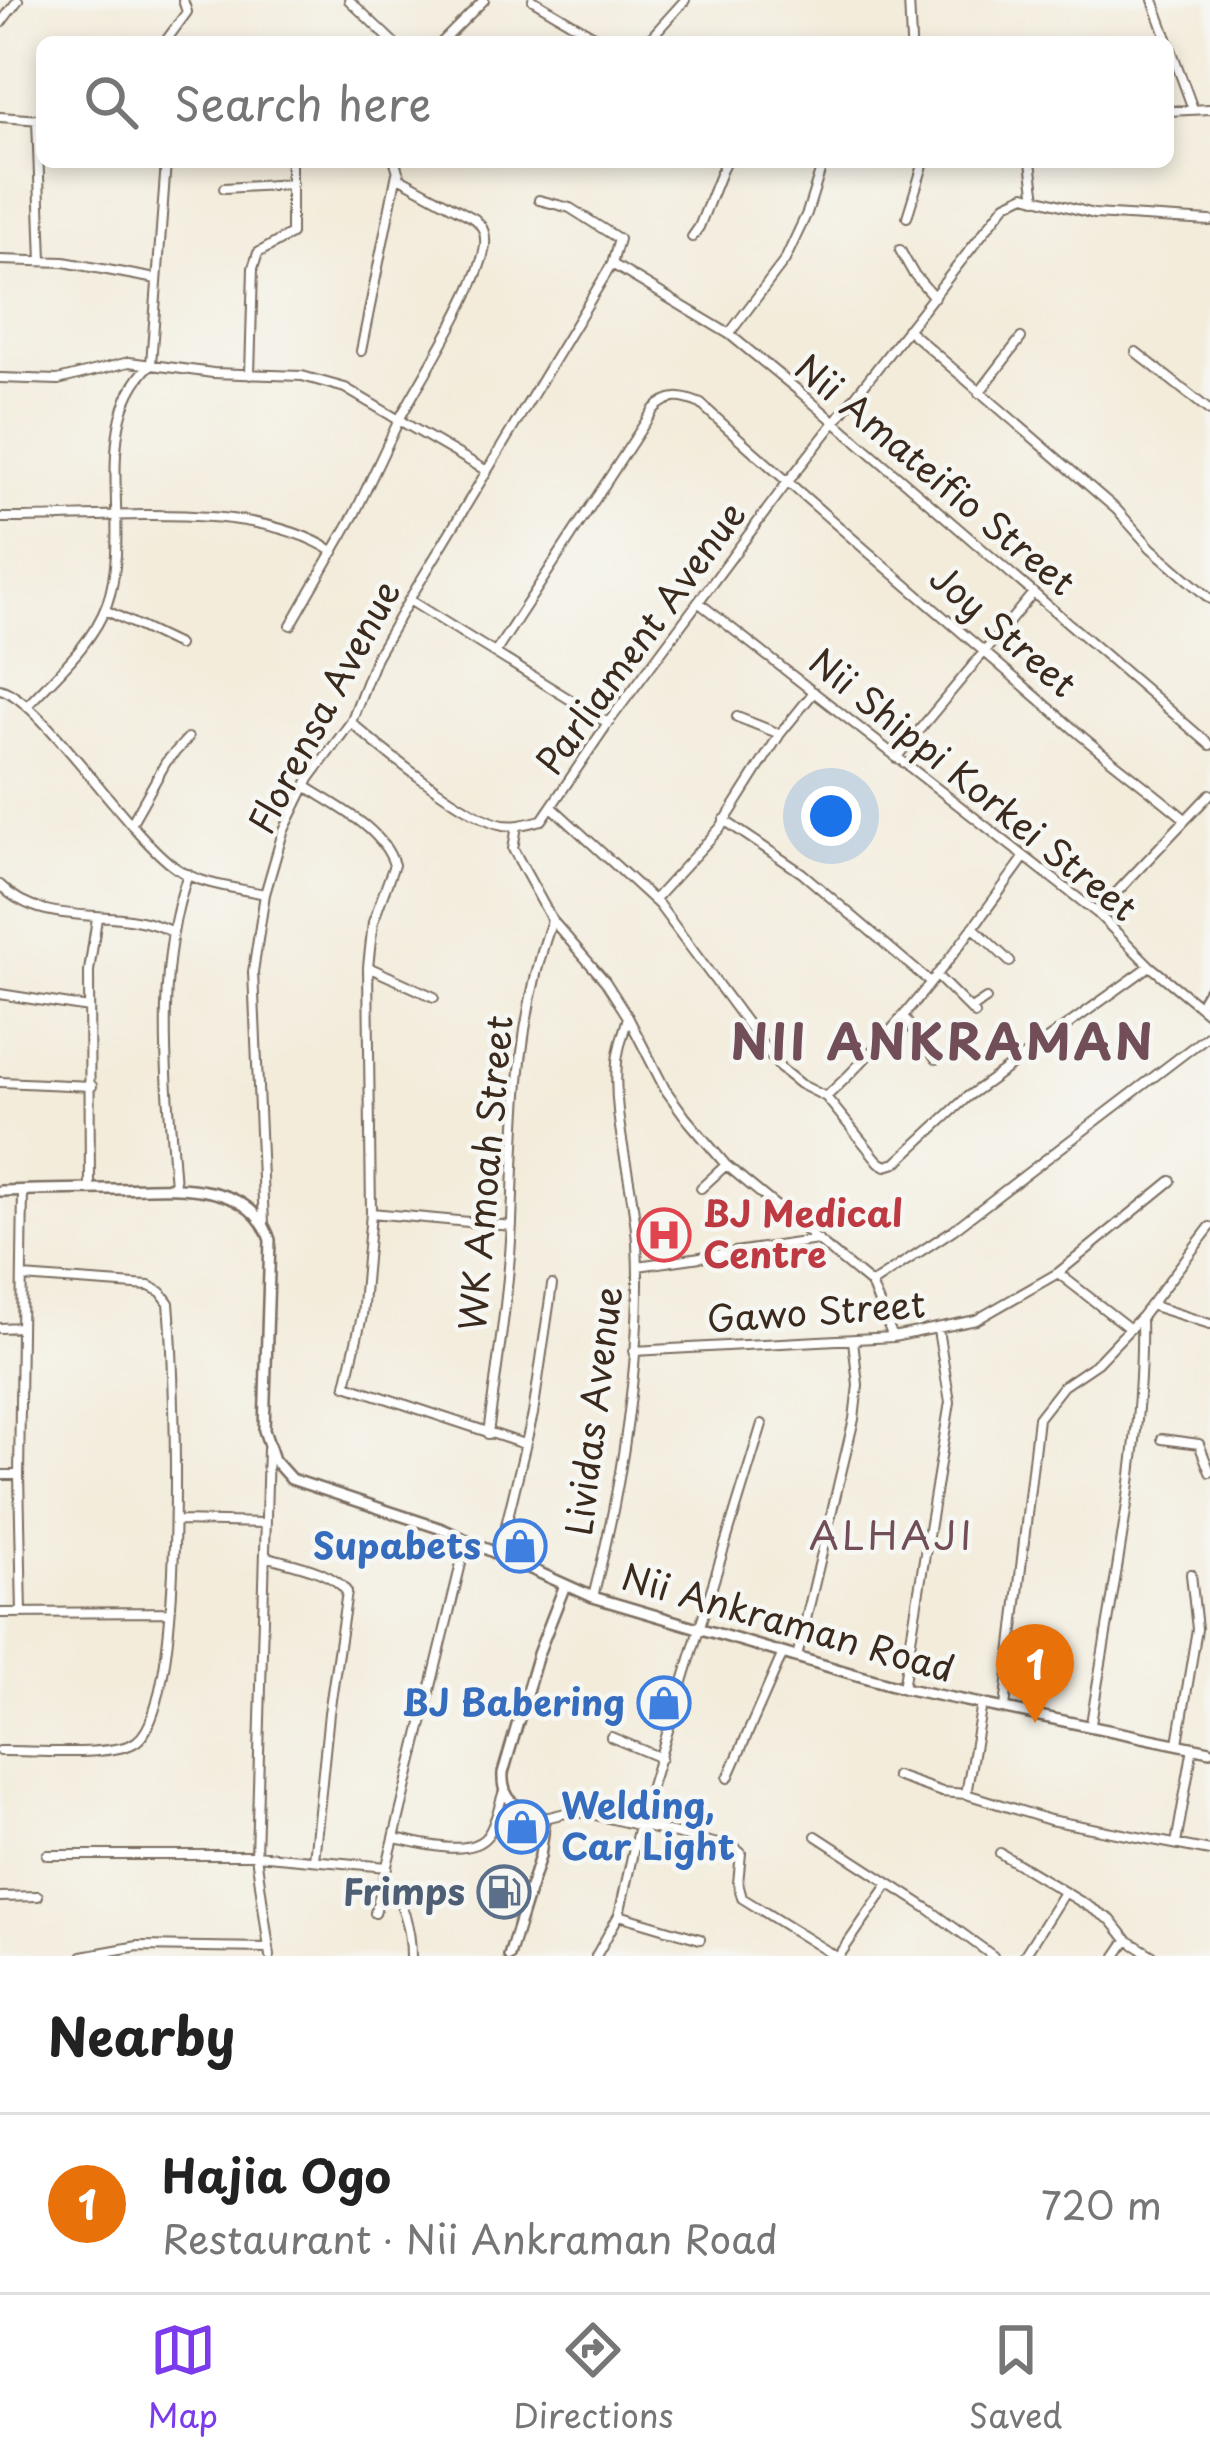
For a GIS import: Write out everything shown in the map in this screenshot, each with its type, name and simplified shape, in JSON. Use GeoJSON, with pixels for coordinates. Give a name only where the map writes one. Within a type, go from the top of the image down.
{"type":"FeatureCollection","features":[{"type":"Feature","properties":{"kind":"street"},"geometry":{"type":"LineString","coordinates":[[0,24],[18,0]]}},
{"type":"Feature","properties":{"kind":"street"},"geometry":{"type":"LineString","coordinates":[[169,36],[187,12],[183,0]]}},
{"type":"Feature","properties":{"kind":"street"},"geometry":{"type":"LineString","coordinates":[[349,0],[384,36]]}},
{"type":"Feature","properties":{"kind":"street"},"geometry":{"type":"LineString","coordinates":[[448,36],[484,0]]}},
{"type":"Feature","properties":{"kind":"street"},"geometry":{"type":"LineString","coordinates":[[533,0],[594,36]]}},
{"type":"Feature","properties":{"kind":"street"},"geometry":{"type":"LineString","coordinates":[[652,36],[685,0]]}},
{"type":"Feature","properties":{"kind":"street"},"geometry":{"type":"LineString","coordinates":[[909,0],[911,36]]}},
{"type":"Feature","properties":{"kind":"street"},"geometry":{"type":"LineString","coordinates":[[1153,0],[1166,36]]}},
{"type":"Feature","properties":{"kind":"street"},"geometry":{"type":"LineString","coordinates":[[1174,59],[1192,109]]}},
{"type":"Feature","properties":{"kind":"street"},"geometry":{"type":"LineString","coordinates":[[1174,110],[1210,109]]}},
{"type":"Feature","properties":{"kind":"street"},"geometry":{"type":"LineString","coordinates":[[0,117],[36,120]]}},
{"type":"Feature","properties":{"kind":"street"},"geometry":{"type":"LineString","coordinates":[[40,168],[43,261]]}},
{"type":"Feature","properties":{"kind":"street"},"geometry":{"type":"LineString","coordinates":[[28,705],[88,638],[105,610],[116,570],[121,419],[133,380],[151,364],[165,168]]}},
{"type":"Feature","properties":{"kind":"street"},"geometry":{"type":"LineString","coordinates":[[250,375],[253,268],[258,254],[291,234],[291,168]]}},
{"type":"Feature","properties":{"kind":"street"},"geometry":{"type":"LineString","coordinates":[[362,351],[396,168]]}},
{"type":"Feature","properties":{"kind":"street"},"geometry":{"type":"LineString","coordinates":[[291,625],[334,552],[477,271],[485,239],[475,219],[416,190],[397,168]]}},
{"type":"Feature","properties":{"kind":"street"},"geometry":{"type":"LineString","coordinates":[[692,236],[723,168]]}},
{"type":"Feature","properties":{"kind":"street"},"geometry":{"type":"LineString","coordinates":[[729,334],[785,260],[821,168]]}},
{"type":"Feature","properties":{"kind":"street"},"geometry":{"type":"LineString","coordinates":[[907,217],[922,168]]}},
{"type":"Feature","properties":{"kind":"street"},"geometry":{"type":"LineString","coordinates":[[1032,168],[1036,199],[1094,214],[1210,221]]}},
{"type":"Feature","properties":{"kind":"street"},"geometry":{"type":"LineString","coordinates":[[224,188],[292,184]]}},
{"type":"Feature","properties":{"kind":"street","name":"Parliament Avenue"},"geometry":{"type":"LineString","coordinates":[[517,826],[542,820],[608,723],[787,483],[1006,205],[1016,197],[1036,199]]}},
{"type":"Feature","properties":{"kind":"street"},"geometry":{"type":"LineString","coordinates":[[539,200],[570,208],[620,239],[611,264]]}},
{"type":"Feature","properties":{"kind":"street"},"geometry":{"type":"LineString","coordinates":[[900,250],[934,297]]}},
{"type":"Feature","properties":{"kind":"street"},"geometry":{"type":"LineString","coordinates":[[0,260],[43,261],[156,279]]}},
{"type":"Feature","properties":{"kind":"street","name":"Nii Amateifio Street"},"geometry":{"type":"LineString","coordinates":[[611,264],[729,334],[1210,745]]}},
{"type":"Feature","properties":{"kind":"street","name":"Florensa Avenue"},"geometry":{"type":"LineString","coordinates":[[264,1225],[251,1003],[255,947],[283,832],[305,786],[351,722],[376,657],[611,264]]}},
{"type":"Feature","properties":{"kind":"street"},"geometry":{"type":"LineString","coordinates":[[907,329],[1117,510],[1151,548],[1210,598]]}},
{"type":"Feature","properties":{"kind":"street"},"geometry":{"type":"LineString","coordinates":[[979,393],[1021,338]]}},
{"type":"Feature","properties":{"kind":"street"},"geometry":{"type":"LineString","coordinates":[[1136,352],[1210,411]]}},
{"type":"Feature","properties":{"kind":"street"},"geometry":{"type":"LineString","coordinates":[[0,378],[58,380],[113,364],[151,364],[327,381],[366,398],[488,471]]}},
{"type":"Feature","properties":{"kind":"street","name":"Joy Street"},"geometry":{"type":"LineString","coordinates":[[495,652],[654,409],[676,396],[701,404],[1082,736],[1185,819]]}},
{"type":"Feature","properties":{"kind":"street"},"geometry":{"type":"LineString","coordinates":[[0,518],[191,517],[272,526],[314,539],[334,552]]}},
{"type":"Feature","properties":{"kind":"street"},"geometry":{"type":"LineString","coordinates":[[896,758],[1033,593]]}},
{"type":"Feature","properties":{"kind":"street"},"geometry":{"type":"LineString","coordinates":[[409,600],[608,723]]}},
{"type":"Feature","properties":{"kind":"street","name":"Nii Shippi Korkei Street"},"geometry":{"type":"LineString","coordinates":[[698,602],[1097,913],[1150,966],[1210,1015]]}},
{"type":"Feature","properties":{"kind":"street"},"geometry":{"type":"LineString","coordinates":[[105,610],[178,645]]}},
{"type":"Feature","properties":{"kind":"street"},"geometry":{"type":"LineString","coordinates":[[0,689],[28,705],[167,860],[188,874],[266,894]]}},
{"type":"Feature","properties":{"kind":"street"},"geometry":{"type":"LineString","coordinates":[[653,900],[724,820],[780,734],[814,692]]}},
{"type":"Feature","properties":{"kind":"street"},"geometry":{"type":"LineString","coordinates":[[737,717],[780,734]]}},
{"type":"Feature","properties":{"kind":"street"},"geometry":{"type":"LineString","coordinates":[[351,722],[450,797],[497,824],[517,826],[513,849],[552,920],[605,982],[665,1089],[726,1165],[871,1284],[893,1337]]}},
{"type":"Feature","properties":{"kind":"street"},"geometry":{"type":"LineString","coordinates":[[131,824],[166,762],[188,738]]}},
{"type":"Feature","properties":{"kind":"street"},"geometry":{"type":"LineString","coordinates":[[305,786],[366,826],[393,858],[392,874],[373,922],[368,967],[371,1213],[362,1316],[346,1385],[524,1444]]}},
{"type":"Feature","properties":{"kind":"street"},"geometry":{"type":"LineString","coordinates":[[1097,913],[1210,794]]}},
{"type":"Feature","properties":{"kind":"street"},"geometry":{"type":"LineString","coordinates":[[552,807],[653,900],[780,1068],[826,1096],[879,1162],[896,1162],[967,1097],[1150,966]]}},
{"type":"Feature","properties":{"kind":"street"},"geometry":{"type":"LineString","coordinates":[[724,820],[802,873],[973,1011],[986,999]]}},
{"type":"Feature","properties":{"kind":"street"},"geometry":{"type":"LineString","coordinates":[[826,1096],[871,1055],[903,1017],[1024,858]]}},
{"type":"Feature","properties":{"kind":"street"},"geometry":{"type":"LineString","coordinates":[[175,1187],[166,1032],[172,932],[188,874]]}},
{"type":"Feature","properties":{"kind":"street"},"geometry":{"type":"LineString","coordinates":[[0,885],[25,903],[97,919],[131,917],[172,932]]}},
{"type":"Feature","properties":{"kind":"street"},"geometry":{"type":"LineString","coordinates":[[90,1189],[89,1008],[91,944],[97,919]]}},
{"type":"Feature","properties":{"kind":"street","name":"WK Amoah Street"},"geometry":{"type":"LineString","coordinates":[[488,1434],[512,1226],[512,1136],[521,1036],[533,973],[552,920]]}},
{"type":"Feature","properties":{"kind":"street"},"geometry":{"type":"LineString","coordinates":[[973,927],[1010,962]]}},
{"type":"Feature","properties":{"kind":"street"},"geometry":{"type":"LineString","coordinates":[[368,967],[434,997]]}},
{"type":"Feature","properties":{"kind":"street"},"geometry":{"type":"LineString","coordinates":[[1198,1006],[1210,987]]}},
{"type":"Feature","properties":{"kind":"street"},"geometry":{"type":"LineString","coordinates":[[0,994],[89,1008]]}},
{"type":"Feature","properties":{"kind":"street","name":"Lividas Avenue"},"geometry":{"type":"LineString","coordinates":[[593,1597],[613,1509],[634,1351],[638,1266],[617,1059],[628,1017]]}},
{"type":"Feature","properties":{"kind":"street"},"geometry":{"type":"LineString","coordinates":[[903,1017],[936,1059]]}},
{"type":"Feature","properties":{"kind":"street"},"geometry":{"type":"LineString","coordinates":[[871,1284],[952,1230],[1210,1034]]}},
{"type":"Feature","properties":{"kind":"street"},"geometry":{"type":"LineString","coordinates":[[0,1082],[92,1086]]}},
{"type":"Feature","properties":{"kind":"street"},"geometry":{"type":"LineString","coordinates":[[701,1188],[726,1165]]}},
{"type":"Feature","properties":{"kind":"street","name":"Gawo Street"},"geometry":{"type":"LineString","coordinates":[[634,1351],[893,1337],[976,1319],[1058,1273],[1171,1181]]}},
{"type":"Feature","properties":{"kind":"street"},"geometry":{"type":"LineString","coordinates":[[0,1191],[175,1187],[221,1196],[249,1209],[270,1240],[256,1855],[269,1952],[138,1946],[82,1956]]}},
{"type":"Feature","properties":{"kind":"street"},"geometry":{"type":"LineString","coordinates":[[22,1190],[22,1613]]}},
{"type":"Feature","properties":{"kind":"street"},"geometry":{"type":"LineString","coordinates":[[371,1213],[512,1226]]}},
{"type":"Feature","properties":{"kind":"street"},"geometry":{"type":"LineString","coordinates":[[1005,1708],[1038,1418],[1063,1387],[1097,1363],[1141,1317],[1210,1227]]}},
{"type":"Feature","properties":{"kind":"street"},"geometry":{"type":"LineString","coordinates":[[638,1266],[818,1240]]}},
{"type":"Feature","properties":{"kind":"street"},"geometry":{"type":"LineString","coordinates":[[1058,1273],[1130,1329]]}},
{"type":"Feature","properties":{"kind":"street"},"geometry":{"type":"LineString","coordinates":[[0,1751],[122,1749],[137,1742],[158,1697],[178,1521],[169,1303],[149,1286],[22,1277]]}},
{"type":"Feature","properties":{"kind":"street"},"geometry":{"type":"LineString","coordinates":[[499,1553],[539,1383],[552,1285]]}},
{"type":"Feature","properties":{"kind":"street"},"geometry":{"type":"LineString","coordinates":[[1150,1305],[1210,1324]]}},
{"type":"Feature","properties":{"kind":"street"},"geometry":{"type":"LineString","coordinates":[[1091,1724],[1134,1436],[1142,1364],[1141,1317]]}},
{"type":"Feature","properties":{"kind":"street"},"geometry":{"type":"LineString","coordinates":[[0,1328],[21,1327]]}},
{"type":"Feature","properties":{"kind":"street"},"geometry":{"type":"LineString","coordinates":[[903,1688],[950,1402],[938,1330]]}},
{"type":"Feature","properties":{"kind":"street"},"geometry":{"type":"LineString","coordinates":[[797,1657],[854,1419],[858,1385],[853,1340]]}},
{"type":"Feature","properties":{"kind":"street"},"geometry":{"type":"LineString","coordinates":[[596,1956],[620,1915],[639,1825],[762,1424]]}},
{"type":"Feature","properties":{"kind":"street"},"geometry":{"type":"LineString","coordinates":[[1162,1439],[1206,1446],[1210,1472]]}},
{"type":"Feature","properties":{"kind":"street","name":"Nii Ankraman Road"},"geometry":{"type":"LineString","coordinates":[[268,1446],[291,1479],[467,1539],[593,1597],[903,1688],[1210,1751]]}},
{"type":"Feature","properties":{"kind":"street"},"geometry":{"type":"LineString","coordinates":[[0,1475],[19,1475]]}},
{"type":"Feature","properties":{"kind":"street"},"geometry":{"type":"LineString","coordinates":[[178,1521],[266,1523]]}},
{"type":"Feature","properties":{"kind":"street"},"geometry":{"type":"LineString","coordinates":[[375,1913],[467,1539]]}},
{"type":"Feature","properties":{"kind":"street"},"geometry":{"type":"LineString","coordinates":[[265,1556],[342,1583],[347,1592],[314,1861]]}},
{"type":"Feature","properties":{"kind":"street"},"geometry":{"type":"LineString","coordinates":[[1178,1743],[1197,1629],[1191,1574]]}},
{"type":"Feature","properties":{"kind":"street"},"geometry":{"type":"LineString","coordinates":[[394,1838],[438,1846],[475,1844],[489,1832],[504,1791],[503,1773],[517,1724],[565,1585]]}},
{"type":"Feature","properties":{"kind":"street"},"geometry":{"type":"LineString","coordinates":[[0,1613],[170,1612]]}},
{"type":"Feature","properties":{"kind":"street"},"geometry":{"type":"LineString","coordinates":[[728,1778],[783,1653]]}},
{"type":"Feature","properties":{"kind":"street"},"geometry":{"type":"LineString","coordinates":[[966,1794],[982,1704]]}},
{"type":"Feature","properties":{"kind":"street"},"geometry":{"type":"LineString","coordinates":[[611,1737],[661,1758]]}},
{"type":"Feature","properties":{"kind":"street"},"geometry":{"type":"LineString","coordinates":[[1176,1844],[1193,1747]]}},
{"type":"Feature","properties":{"kind":"street"},"geometry":{"type":"LineString","coordinates":[[896,1776],[1050,1820],[1210,1851]]}},
{"type":"Feature","properties":{"kind":"street"},"geometry":{"type":"LineString","coordinates":[[504,1791],[519,1809],[545,1818],[570,1812],[735,1849],[741,1853],[738,1883],[742,1898],[837,1956],[888,1885]]}},
{"type":"Feature","properties":{"kind":"street"},"geometry":{"type":"LineString","coordinates":[[509,1956],[539,1856],[545,1818]]}},
{"type":"Feature","properties":{"kind":"street"},"geometry":{"type":"LineString","coordinates":[[815,1836],[993,1956]]}},
{"type":"Feature","properties":{"kind":"street"},"geometry":{"type":"LineString","coordinates":[[1000,1853],[1117,1924],[1127,1940],[1153,1956]]}},
{"type":"Feature","properties":{"kind":"street"},"geometry":{"type":"LineString","coordinates":[[47,1855],[256,1855],[387,1867]]}},
{"type":"Feature","properties":{"kind":"street"},"geometry":{"type":"LineString","coordinates":[[384,1879],[391,1884],[409,1930],[411,1956]]}},
{"type":"Feature","properties":{"kind":"street"},"geometry":{"type":"LineString","coordinates":[[1024,1956],[1063,1894]]}},
{"type":"Feature","properties":{"kind":"street"},"geometry":{"type":"LineString","coordinates":[[0,1897],[38,1896]]}},
{"type":"Feature","properties":{"kind":"street"},"geometry":{"type":"LineString","coordinates":[[620,1915],[700,1939]]}},
{"type":"Feature","properties":{"kind":"street"},"geometry":{"type":"LineString","coordinates":[[1116,1956],[1127,1940]]}},
{"type":"Feature","properties":{"kind":"place","name":"BJ Medical Centre"},"geometry":{"type":"Point","coordinates":[664,1235]}},
{"type":"Feature","properties":{"kind":"place","name":"Supabets"},"geometry":{"type":"Point","coordinates":[520,1546]}},
{"type":"Feature","properties":{"kind":"place","name":"BJ Babering"},"geometry":{"type":"Point","coordinates":[664,1703]}},
{"type":"Feature","properties":{"kind":"place","name":"Hajia Ogo"},"geometry":{"type":"Point","coordinates":[1035,1723]}},
{"type":"Feature","properties":{"kind":"place","name":"Welding, Car Light"},"geometry":{"type":"Point","coordinates":[522,1827]}},
{"type":"Feature","properties":{"kind":"place","name":"Frimps"},"geometry":{"type":"Point","coordinates":[504,1892]}},
{"type":"Feature","properties":{"kind":"district","name":"NII ANKRAMAN"},"geometry":{"type":"Point","coordinates":[943,1043]}},
{"type":"Feature","properties":{"kind":"district","name":"ALHAJI"},"geometry":{"type":"Point","coordinates":[892,1536]}}]}
